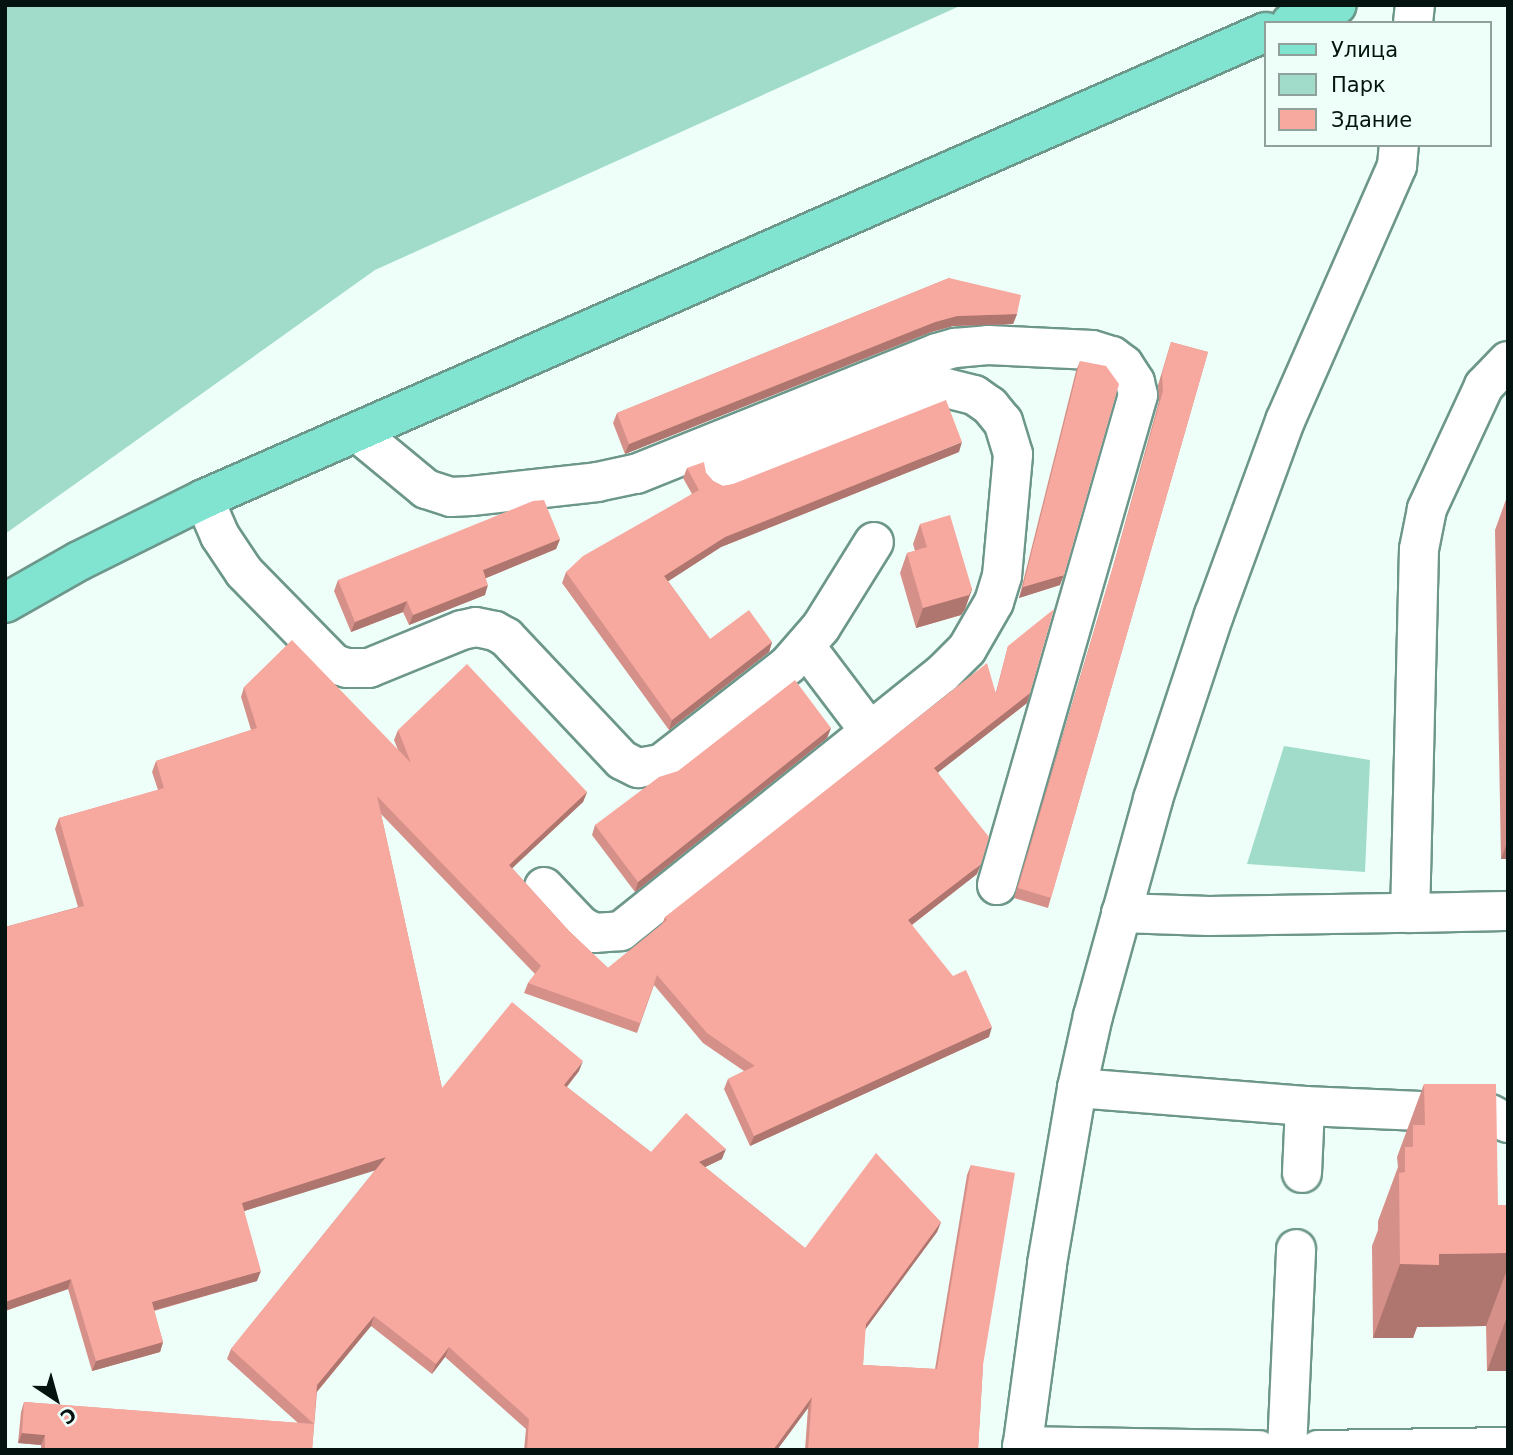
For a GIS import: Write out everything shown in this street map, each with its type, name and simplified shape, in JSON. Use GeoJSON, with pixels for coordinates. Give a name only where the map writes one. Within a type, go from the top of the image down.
{"type":"FeatureCollection","features":[{"type":"Feature","properties":{"kind":"main road"},"geometry":{"type":"LineString","coordinates":[[1297,21],[1337,5]]}},
{"type":"Feature","properties":{"kind":"main road"},"geometry":{"type":"LineString","coordinates":[[5,603],[79,561],[204,499],[1264,33]]}},
{"type":"Feature","properties":{"kind":"lane"},"geometry":{"type":"LineString","coordinates":[[1259,1450],[1022,1448],[1047,1264],[1077,1088],[1153,799],[1214,615],[1295,397],[1397,166],[1399,147]]}},
{"type":"Feature","properties":{"kind":"lane"},"geometry":{"type":"LineString","coordinates":[[357,432],[426,489],[451,497],[471,496],[597,482],[636,474],[955,348],[988,345],[1093,350],[1112,356],[1124,365],[1135,382],[1138,395],[997,885]]}},
{"type":"Feature","properties":{"kind":"lane"},"geometry":{"type":"LineString","coordinates":[[1410,913],[1419,548],[1427,509],[1484,386],[1508,361]]}},
{"type":"Feature","properties":{"kind":"lane"},"geometry":{"type":"LineString","coordinates":[[544,887],[581,926],[594,933],[621,932],[942,674],[967,649],[994,602],[1002,576],[1013,454],[1003,422],[990,407],[974,395],[942,387],[722,474]]}},
{"type":"Feature","properties":{"kind":"lane"},"geometry":{"type":"LineString","coordinates":[[204,499],[220,536],[244,572],[334,664],[347,668],[369,668],[462,630],[476,627],[495,631],[506,637],[622,760],[638,768],[661,764],[774,678],[806,647],[837,604],[874,542]]}},
{"type":"Feature","properties":{"kind":"lane"},"geometry":{"type":"LineString","coordinates":[[806,647],[871,733]]}},
{"type":"Feature","properties":{"kind":"lane"},"geometry":{"type":"LineString","coordinates":[[1121,913],[1209,916],[1508,911]]}},
{"type":"Feature","properties":{"kind":"lane"},"geometry":{"type":"LineString","coordinates":[[1077,1088],[1305,1106],[1490,1114],[1508,1122]]}},
{"type":"Feature","properties":{"kind":"lane"},"geometry":{"type":"LineString","coordinates":[[1302,1173],[1305,1106]]}},
{"type":"Feature","properties":{"kind":"lane"},"geometry":{"type":"LineString","coordinates":[[1287,1450],[1296,1249]]}},
{"type":"Feature","properties":{"kind":"lane"},"geometry":{"type":"LineString","coordinates":[[1318,1450],[1508,1447]]}},
{"type":"Feature","properties":{"kind":"green space"},"geometry":{"type":"Polygon","coordinates":[[[5,5],[962,5],[375,270],[5,534],[5,5]]]}},
{"type":"Feature","properties":{"kind":"green space"},"geometry":{"type":"Polygon","coordinates":[[[1284,746],[1370,760],[1365,872],[1247,864],[1284,746]]]}},
{"type":"Feature","properties":{"kind":"building"},"geometry":{"type":"Polygon","coordinates":[[[949,278],[1021,295],[1017,314],[957,316],[935,322],[629,444],[617,413],[949,278]]]}},
{"type":"Feature","properties":{"kind":"building"},"geometry":{"type":"Polygon","coordinates":[[[1171,342],[1208,352],[1051,898],[1018,888],[1163,391],[1162,374],[1171,342]]]}},
{"type":"Feature","properties":{"kind":"building"},"geometry":{"type":"Polygon","coordinates":[[[1080,361],[1106,366],[1119,384],[1064,575],[1023,587],[1080,361]]]}},
{"type":"Feature","properties":{"kind":"building"},"geometry":{"type":"Polygon","coordinates":[[[946,400],[962,442],[725,537],[664,576],[710,639],[749,610],[772,642],[672,720],[566,572],[583,556],[699,490],[687,468],[704,462],[706,473],[713,481],[723,486],[733,484],[946,400]]]}},
{"type":"Feature","properties":{"kind":"building"},"geometry":{"type":"Polygon","coordinates":[[[544,500],[560,539],[483,570],[488,585],[413,615],[407,601],[355,622],[338,580],[533,501],[544,500]]]}},
{"type":"Feature","properties":{"kind":"building"},"geometry":{"type":"Polygon","coordinates":[[[950,515],[972,589],[969,595],[923,608],[907,553],[927,547],[920,524],[950,515]]]}},
{"type":"Feature","properties":{"kind":"building"},"geometry":{"type":"Polygon","coordinates":[[[1054,609],[1030,693],[934,768],[989,837],[981,864],[908,920],[953,976],[966,970],[992,1027],[754,1136],[728,1079],[755,1066],[707,1033],[657,975],[640,1023],[528,983],[541,966],[377,796],[442,1088],[512,1002],[583,1061],[564,1085],[651,1152],[686,1113],[726,1149],[699,1162],[805,1248],[876,1153],[941,1222],[866,1324],[863,1365],[937,1369],[971,1165],[1015,1173],[983,1365],[978,1450],[808,1450],[812,1397],[773,1450],[527,1450],[529,1419],[449,1347],[436,1364],[374,1316],[317,1385],[314,1424],[231,1349],[386,1157],[242,1203],[261,1271],[152,1302],[163,1342],[96,1361],[71,1279],[5,1302],[5,927],[84,906],[59,818],[164,788],[156,761],[257,728],[244,687],[292,640],[411,763],[398,730],[467,664],[587,792],[509,865],[569,931],[608,968],[667,920],[665,917],[987,663],[996,694],[1008,646],[1054,609]]]}},
{"type":"Feature","properties":{"kind":"building"},"geometry":{"type":"Polygon","coordinates":[[[795,680],[831,728],[638,882],[595,825],[659,777],[678,771],[795,680]]]}},
{"type":"Feature","properties":{"kind":"building"},"geometry":{"type":"Polygon","coordinates":[[[1424,1084],[1496,1084],[1498,1205],[1508,1205],[1508,1253],[1439,1254],[1439,1265],[1400,1264],[1399,1173],[1405,1172],[1405,1147],[1413,1147],[1413,1125],[1425,1125],[1424,1084]]]}},
{"type":"Feature","properties":{"kind":"building"},"geometry":{"type":"Polygon","coordinates":[[[24,1402],[314,1424],[312,1450],[45,1450],[45,1435],[22,1433],[24,1402]]]}}]}
